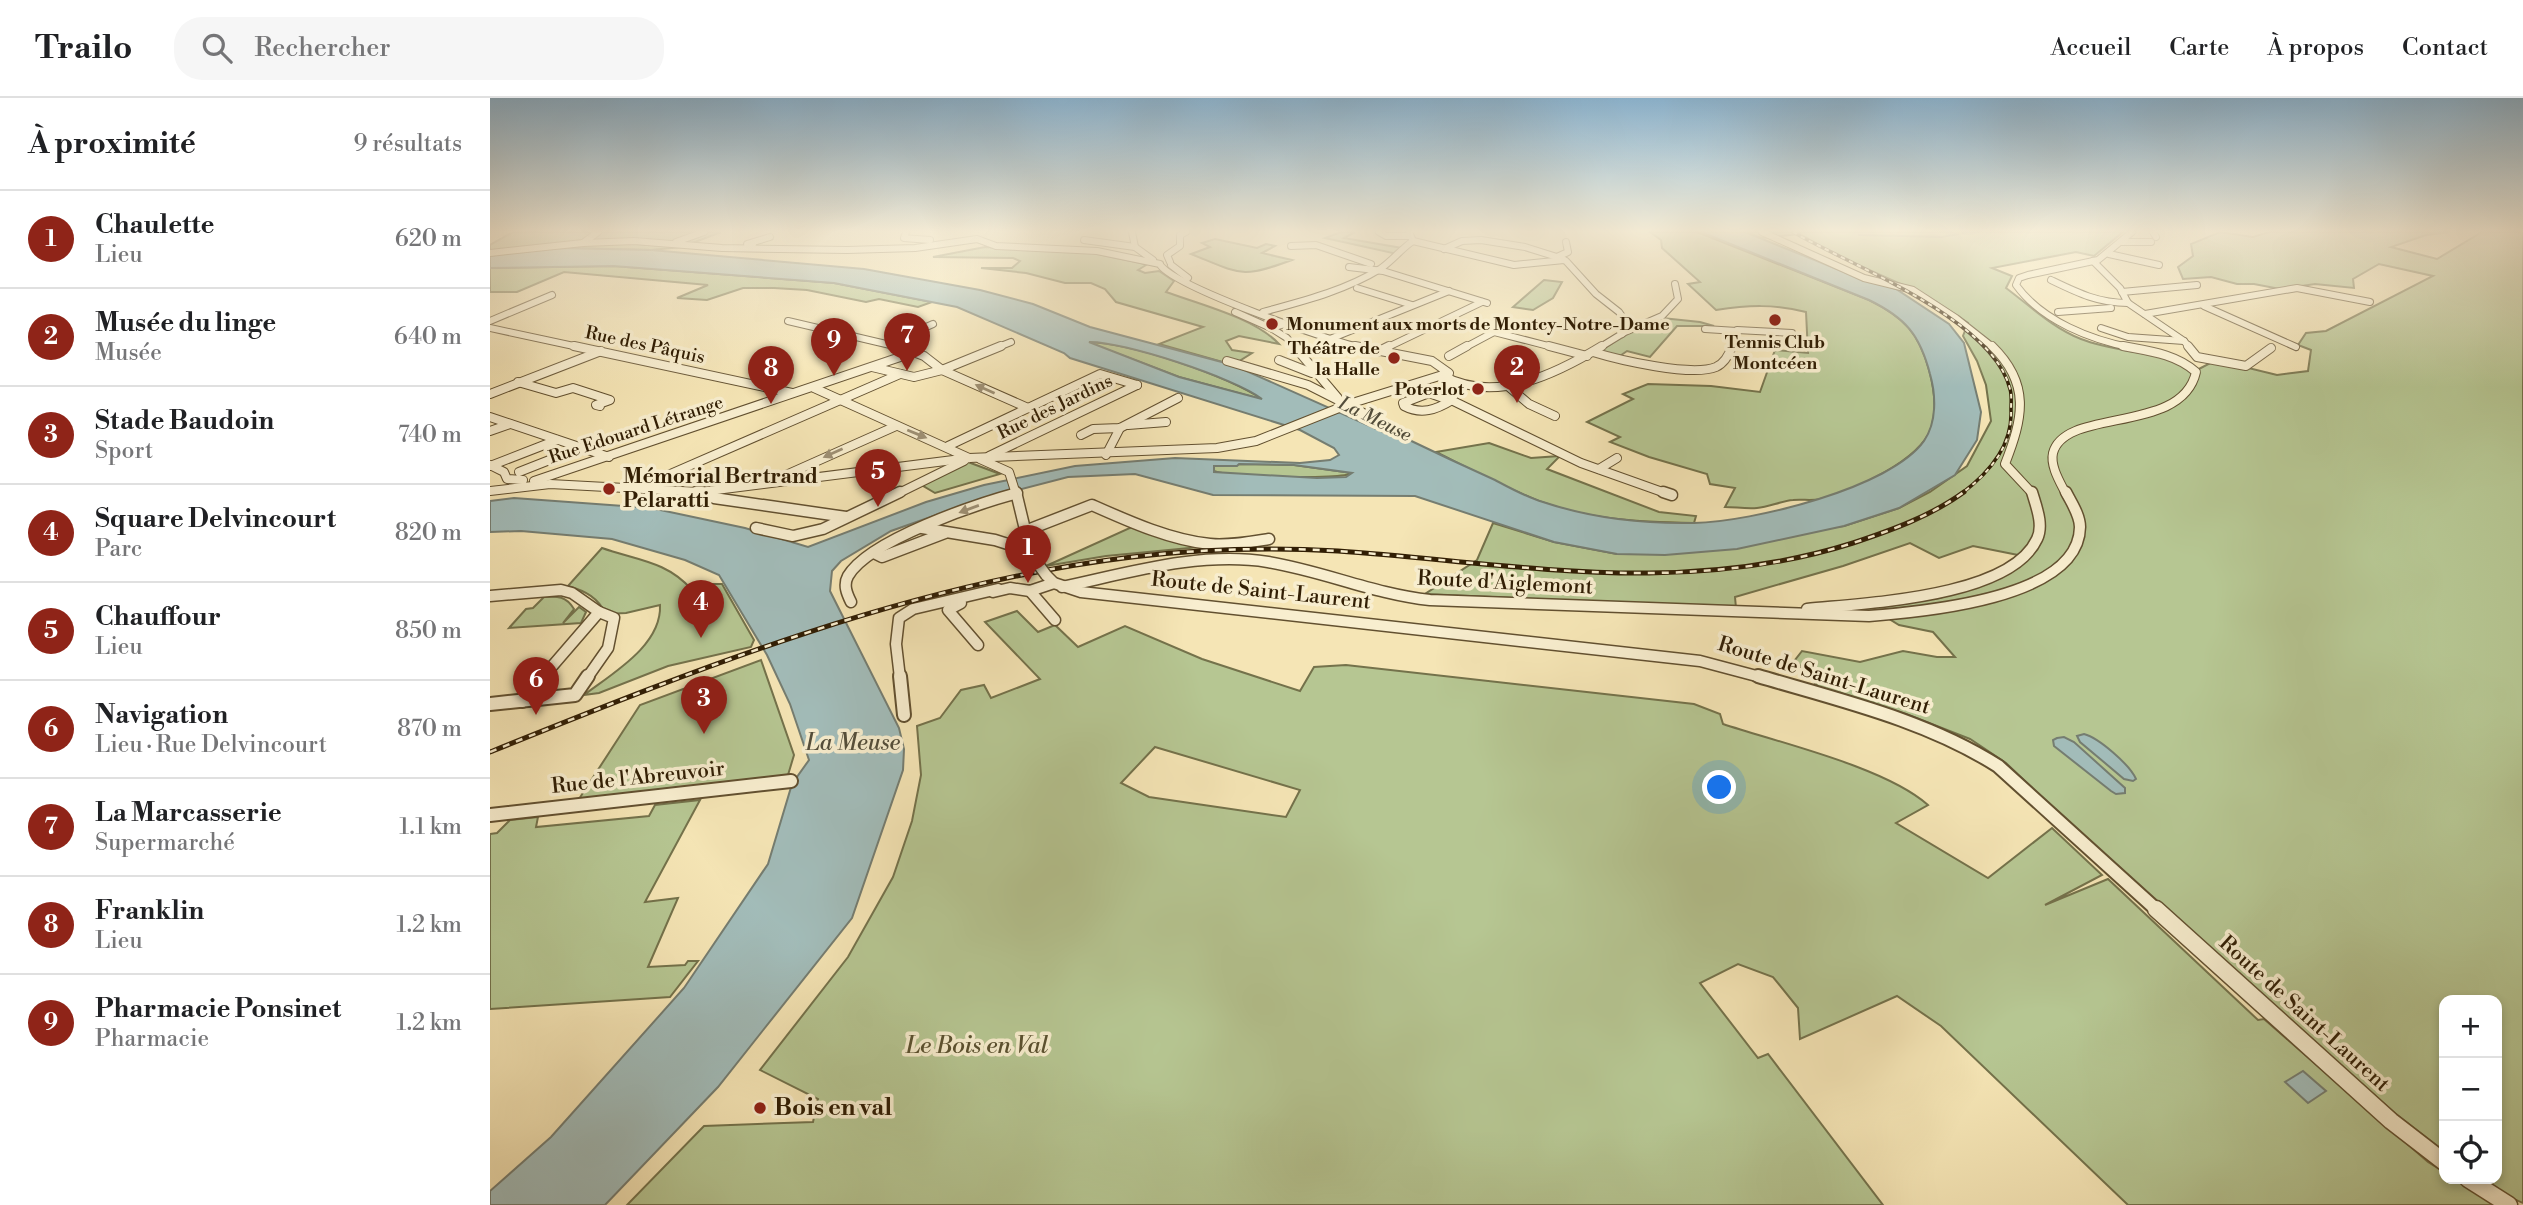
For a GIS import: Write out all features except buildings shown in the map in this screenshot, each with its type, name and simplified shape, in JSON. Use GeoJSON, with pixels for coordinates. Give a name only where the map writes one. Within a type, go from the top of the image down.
{"type":"FeatureCollection","features":[{"type":"Feature","properties":{"kind":"street"},"geometry":{"type":"LineString","coordinates":[[1196,284],[1216,296],[1264,310],[1288,323],[1330,339],[1377,352],[1432,360],[1454,383]]}},
{"type":"Feature","properties":{"kind":"street"},"geometry":{"type":"LineString","coordinates":[[1264,310],[1321,297],[1349,284]]}},
{"type":"Feature","properties":{"kind":"street"},"geometry":{"type":"LineString","coordinates":[[1367,284],[1357,288],[1412,305]]}},
{"type":"Feature","properties":{"kind":"street"},"geometry":{"type":"LineString","coordinates":[[1377,352],[1485,302],[1427,284]]}},
{"type":"Feature","properties":{"kind":"street"},"geometry":{"type":"LineString","coordinates":[[1586,284],[1619,312],[1628,325],[1622,334]]}},
{"type":"Feature","properties":{"kind":"street"},"geometry":{"type":"LineString","coordinates":[[1472,386],[1429,412],[1408,409],[1403,403],[1454,383],[1509,387],[1550,376],[1622,334],[1670,311],[1678,299],[1675,284]]}},
{"type":"Feature","properties":{"kind":"street"},"geometry":{"type":"LineString","coordinates":[[1783,614],[1802,609],[1928,597],[1957,590],[2015,565],[2037,540],[2040,526],[2032,491],[2005,464],[2013,446],[2022,409],[2015,372],[1996,349],[1969,326],[1903,286],[1884,284]]}},
{"type":"Feature","properties":{"kind":"street"},"geometry":{"type":"LineString","coordinates":[[2017,284],[2056,319],[2081,335],[2166,356],[2193,369],[2197,357]]}},
{"type":"Feature","properties":{"kind":"street"},"geometry":{"type":"LineString","coordinates":[[2059,284],[2090,299],[2131,305]]}},
{"type":"Feature","properties":{"kind":"street"},"geometry":{"type":"LineString","coordinates":[[2114,284],[2131,305],[2184,341],[2197,357],[2246,366],[2271,348]]}},
{"type":"Feature","properties":{"kind":"street"},"geometry":{"type":"LineString","coordinates":[[2122,292],[2197,285]]}},
{"type":"Feature","properties":{"kind":"street"},"geometry":{"type":"LineString","coordinates":[[2145,314],[2297,288],[2370,302]]}},
{"type":"Feature","properties":{"kind":"street"},"geometry":{"type":"LineString","coordinates":[[1330,339],[1448,291]]}},
{"type":"Feature","properties":{"kind":"street"},"geometry":{"type":"LineString","coordinates":[[490,321],[552,295]]}},
{"type":"Feature","properties":{"kind":"street"},"geometry":{"type":"LineString","coordinates":[[2058,312],[2131,305]]}},
{"type":"Feature","properties":{"kind":"street"},"geometry":{"type":"LineString","coordinates":[[2204,306],[2296,347]]}},
{"type":"Feature","properties":{"kind":"street"},"geometry":{"type":"LineString","coordinates":[[1235,312],[1287,338],[1344,404]]}},
{"type":"Feature","properties":{"kind":"street"},"geometry":{"type":"LineString","coordinates":[[788,321],[862,340],[890,343],[924,356],[942,370],[1028,408]]}},
{"type":"Feature","properties":{"kind":"street"},"geometry":{"type":"LineString","coordinates":[[1271,328],[1288,323]]}},
{"type":"Feature","properties":{"kind":"street"},"geometry":{"type":"LineString","coordinates":[[890,343],[933,324]]}},
{"type":"Feature","properties":{"kind":"street"},"geometry":{"type":"LineString","coordinates":[[1449,356],[1509,324]]}},
{"type":"Feature","properties":{"kind":"street","name":"Rue des Pâquis"},"geometry":{"type":"LineString","coordinates":[[490,328],[794,394]]}},
{"type":"Feature","properties":{"kind":"street"},"geometry":{"type":"LineString","coordinates":[[2101,328],[2127,337],[2184,341]]}},
{"type":"Feature","properties":{"kind":"street"},"geometry":{"type":"LineString","coordinates":[[1705,329],[1791,333]]}},
{"type":"Feature","properties":{"kind":"street"},"geometry":{"type":"LineString","coordinates":[[1494,332],[1637,365],[1714,369],[1732,350],[1737,331]]}},
{"type":"Feature","properties":{"kind":"street"},"geometry":{"type":"LineString","coordinates":[[872,368],[914,377],[942,370],[1010,342]]}},
{"type":"Feature","properties":{"kind":"street"},"geometry":{"type":"LineString","coordinates":[[490,394],[601,351]]}},
{"type":"Feature","properties":{"kind":"street","name":"Rue Edouard Létrange"},"geometry":{"type":"LineString","coordinates":[[529,485],[560,472],[912,353]]}},
{"type":"Feature","properties":{"kind":"street"},"geometry":{"type":"LineString","coordinates":[[1279,360],[1318,375]]}},
{"type":"Feature","properties":{"kind":"street"},"geometry":{"type":"LineString","coordinates":[[1227,361],[1287,378],[1397,430]]}},
{"type":"Feature","properties":{"kind":"street","name":"Route d'Aiglemont"},"geometry":{"type":"LineString","coordinates":[[1030,591],[1199,561],[1250,559],[1287,566],[1378,593],[1411,599],[1869,616],[1952,607],[1976,602],[2035,582],[2058,567],[2074,548],[2080,525],[2072,502],[2056,474],[2055,448],[2073,434],[2178,402],[2192,389],[2193,369]]}},
{"type":"Feature","properties":{"kind":"street"},"geometry":{"type":"LineString","coordinates":[[635,490],[900,374]]}},
{"type":"Feature","properties":{"kind":"street","name":"Rue des Jardins"},"geometry":{"type":"LineString","coordinates":[[756,528],[781,536],[798,536],[823,529],[1137,385],[1100,374],[1028,408]]}},
{"type":"Feature","properties":{"kind":"street"},"geometry":{"type":"LineString","coordinates":[[1287,378],[1297,374]]}},
{"type":"Feature","properties":{"kind":"street"},"geometry":{"type":"LineString","coordinates":[[490,491],[550,484],[682,493],[978,458],[1107,455],[1217,448],[1272,435],[1344,404],[1446,375],[1472,386]]}},
{"type":"Feature","properties":{"kind":"street"},"geometry":{"type":"LineString","coordinates":[[519,382],[556,393],[573,388],[610,400],[596,405],[600,406]]}},
{"type":"Feature","properties":{"kind":"street"},"geometry":{"type":"LineString","coordinates":[[1509,387],[1529,404],[1555,416]]}},
{"type":"Feature","properties":{"kind":"street"},"geometry":{"type":"LineString","coordinates":[[814,388],[843,398],[896,426],[1009,472],[1017,492],[1027,546],[1046,575],[1058,585]]}},
{"type":"Feature","properties":{"kind":"street"},"geometry":{"type":"LineString","coordinates":[[1429,393],[1449,399],[1545,447],[1672,495]]}},
{"type":"Feature","properties":{"kind":"street"},"geometry":{"type":"LineString","coordinates":[[1107,455],[1123,426],[1178,398]]}},
{"type":"Feature","properties":{"kind":"street"},"geometry":{"type":"LineString","coordinates":[[948,446],[1028,408]]}},
{"type":"Feature","properties":{"kind":"street"},"geometry":{"type":"LineString","coordinates":[[1081,435],[1093,429],[1167,423],[1144,415]]}},
{"type":"Feature","properties":{"kind":"street"},"geometry":{"type":"LineString","coordinates":[[490,417],[609,457]]}},
{"type":"Feature","properties":{"kind":"street"},"geometry":{"type":"LineString","coordinates":[[490,431],[510,424]]}},
{"type":"Feature","properties":{"kind":"street"},"geometry":{"type":"LineString","coordinates":[[765,484],[896,426]]}},
{"type":"Feature","properties":{"kind":"street"},"geometry":{"type":"LineString","coordinates":[[490,465],[557,440]]}},
{"type":"Feature","properties":{"kind":"street"},"geometry":{"type":"LineString","coordinates":[[519,472],[580,448]]}},
{"type":"Feature","properties":{"kind":"street"},"geometry":{"type":"LineString","coordinates":[[1002,469],[1006,462],[1017,457]]}},
{"type":"Feature","properties":{"kind":"street"},"geometry":{"type":"LineString","coordinates":[[1599,469],[1618,458]]}},
{"type":"Feature","properties":{"kind":"street"},"geometry":{"type":"LineString","coordinates":[[490,465],[504,472],[511,481],[560,472]]}},
{"type":"Feature","properties":{"kind":"street"},"geometry":{"type":"LineString","coordinates":[[712,491],[714,498],[846,517]]}},
{"type":"Feature","properties":{"kind":"street"},"geometry":{"type":"LineString","coordinates":[[850,602],[845,585],[846,578],[854,567],[874,553],[922,528],[1017,492]]}},
{"type":"Feature","properties":{"kind":"street"},"geometry":{"type":"LineString","coordinates":[[1026,531],[1092,505],[1118,517],[1208,544],[1269,539]]}},
{"type":"Feature","properties":{"kind":"street"},"geometry":{"type":"LineString","coordinates":[[922,528],[995,540],[1017,547],[1027,546]]}},
{"type":"Feature","properties":{"kind":"street"},"geometry":{"type":"LineString","coordinates":[[874,553],[882,557],[948,533]]}},
{"type":"Feature","properties":{"kind":"street","name":"Route de Saint-Laurent"},"geometry":{"type":"LineString","coordinates":[[1058,585],[1081,593],[1700,661],[1738,670],[1927,728],[1955,740],[1998,766],[2391,1121],[2439,1158]]}},
{"type":"Feature","properties":{"kind":"street"},"geometry":{"type":"LineString","coordinates":[[978,645],[948,610],[998,589]]}},
{"type":"Feature","properties":{"kind":"street"},"geometry":{"type":"LineString","coordinates":[[904,715],[896,644],[899,618],[913,610],[998,589],[1021,589],[1030,591],[1055,620]]}},
{"type":"Feature","properties":{"kind":"street"},"geometry":{"type":"LineString","coordinates":[[490,596],[561,590],[572,593],[599,612],[614,618],[608,648],[575,695],[490,704]]}},
{"type":"Feature","properties":{"kind":"street"},"geometry":{"type":"LineString","coordinates":[[522,701],[599,612]]}},
{"type":"Feature","properties":{"kind":"street","name":"Rue de l'Abreuvoir"},"geometry":{"type":"LineString","coordinates":[[490,815],[790,780]]}},
{"type":"Feature","properties":{"kind":"street"},"geometry":{"type":"LineString","coordinates":[[2476,1184],[2509,1205]]}},
{"type":"Feature","properties":{"kind":"green space"},"geometry":{"type":"Polygon","coordinates":[[[490,284],[537,284],[517,292],[490,292],[490,284]]]}},
{"type":"Feature","properties":{"kind":"green space"},"geometry":{"type":"Polygon","coordinates":[[[693,284],[837,284],[932,302],[918,307],[879,299],[866,302],[807,290],[774,288],[743,288],[707,300],[677,298],[708,285],[693,284]]]}},
{"type":"Feature","properties":{"kind":"green space"},"geometry":{"type":"Polygon","coordinates":[[[1093,284],[1172,284],[1166,292],[1241,319],[1279,344],[1239,336],[1226,341],[1232,350],[1252,353],[1233,365],[1159,344],[1203,327],[1116,302],[1105,289],[1093,284]]]}},
{"type":"Feature","properties":{"kind":"green space"},"geometry":{"type":"Polygon","coordinates":[[[1540,284],[1561,284],[1553,298],[1533,310],[1513,307],[1540,284]]]}},
{"type":"Feature","properties":{"kind":"green space"},"geometry":{"type":"Polygon","coordinates":[[[1688,284],[1828,284],[1869,300],[1892,313],[1915,336],[1929,370],[1934,414],[1931,428],[1924,440],[1899,463],[1849,489],[1820,499],[1788,501],[1753,508],[1725,507],[1735,488],[1710,484],[1707,474],[1610,442],[1620,437],[1587,422],[1633,399],[1623,394],[1648,384],[1711,386],[1760,392],[1775,350],[1808,353],[1806,312],[1761,306],[1716,310],[1688,284]]]}},
{"type":"Feature","properties":{"kind":"green space"},"geometry":{"type":"Polygon","coordinates":[[[1900,284],[2008,284],[2006,288],[2051,323],[2095,344],[2168,359],[2195,371],[2216,360],[2277,375],[2308,371],[2311,350],[2298,345],[2306,333],[2326,331],[2418,284],[2523,284],[2523,1203],[2500,1193],[2488,1184],[2502,1184],[2502,995],[2439,995],[2439,1147],[2396,1114],[2289,1020],[2072,826],[2006,763],[1970,739],[1906,714],[1820,689],[1795,660],[1802,651],[1860,662],[1903,651],[1955,657],[1933,632],[1899,625],[1881,614],[1825,612],[1940,598],[1983,582],[2028,557],[1973,546],[1939,558],[1910,543],[1843,566],[1735,597],[1736,608],[1425,594],[1477,560],[1493,523],[1554,542],[1617,554],[1844,526],[1899,508],[1930,492],[1967,466],[1991,421],[1986,385],[1963,336],[1968,323],[1927,296],[1900,284]]]}},
{"type":"Feature","properties":{"kind":"green space"},"geometry":{"type":"Polygon","coordinates":[[[2236,284],[2354,284],[2354,288],[2315,284],[2280,289],[2236,284]]]}},
{"type":"Feature","properties":{"kind":"green space"},"geometry":{"type":"Polygon","coordinates":[[[1662,318],[1714,326],[1677,326],[1650,357],[1627,351],[1617,358],[1597,353],[1640,325],[1662,318]]]}},
{"type":"Feature","properties":{"kind":"green space"},"geometry":{"type":"Polygon","coordinates":[[[1087,342],[1129,348],[1178,362],[1247,390],[1264,400],[1179,377],[1087,342]]]}},
{"type":"Feature","properties":{"kind":"green space"},"geometry":{"type":"Polygon","coordinates":[[[1489,443],[1531,458],[1560,456],[1547,469],[1659,512],[1696,516],[1694,523],[1615,519],[1558,507],[1513,490],[1436,452],[1489,443]]]}},
{"type":"Feature","properties":{"kind":"green space"},"geometry":{"type":"Polygon","coordinates":[[[968,462],[1000,474],[935,493],[920,484],[968,462]]]}},
{"type":"Feature","properties":{"kind":"green space"},"geometry":{"type":"Polygon","coordinates":[[[1294,465],[1352,473],[1284,477],[1214,471],[1214,466],[1294,465]]]}},
{"type":"Feature","properties":{"kind":"green space"},"geometry":{"type":"Polygon","coordinates":[[[1134,526],[1200,547],[1106,556],[1046,566],[1134,526]]]}},
{"type":"Feature","properties":{"kind":"green space"},"geometry":{"type":"Polygon","coordinates":[[[602,548],[662,567],[692,590],[722,584],[754,640],[751,647],[668,666],[599,693],[584,695],[634,657],[653,633],[660,605],[626,613],[606,614],[591,596],[568,586],[602,548]]]}},
{"type":"Feature","properties":{"kind":"green space"},"geometry":{"type":"Polygon","coordinates":[[[544,597],[561,598],[568,601],[574,609],[563,623],[579,607],[586,612],[581,623],[509,628],[526,609],[533,608],[544,597]]]}},
{"type":"Feature","properties":{"kind":"green space","name":"Le Bois en Val"},"geometry":{"type":"Polygon","coordinates":[[[1017,611],[1038,632],[1055,625],[1078,647],[1125,626],[1202,659],[1300,691],[1314,667],[1346,665],[1694,704],[1720,714],[1723,724],[1831,757],[1909,791],[1928,805],[1896,823],[1988,878],[2052,828],[2102,875],[2045,905],[2108,879],[2258,1020],[2264,1019],[2439,1169],[2439,1184],[2462,1184],[2495,1205],[2128,1205],[1941,1026],[1897,996],[1800,1039],[1798,1008],[1773,977],[1738,964],[1700,983],[1758,1058],[1768,1054],[1883,1205],[627,1205],[704,1126],[813,1122],[818,1099],[760,1070],[848,957],[893,877],[912,821],[921,775],[917,726],[940,718],[961,690],[984,685],[991,698],[1040,679],[985,622],[1017,611]],[[1155,747],[1121,783],[1149,797],[1286,817],[1300,790],[1155,747]]]}},
{"type":"Feature","properties":{"kind":"green space"},"geometry":{"type":"Polygon","coordinates":[[[761,660],[794,755],[788,775],[579,799],[640,705],[761,660]]]}},
{"type":"Feature","properties":{"kind":"green space"},"geometry":{"type":"Polygon","coordinates":[[[700,800],[645,902],[678,898],[648,967],[685,965],[688,961],[698,961],[670,997],[490,1009],[490,834],[497,833],[510,820],[538,817],[536,827],[649,816],[655,805],[700,800]]]}},
{"type":"Feature","properties":{"kind":"water","name":"La Meuse"},"geometry":{"type":"Polygon","coordinates":[[[837,284],[945,284],[1033,304],[1090,327],[1233,365],[1392,436],[1403,437],[1518,492],[1561,508],[1636,521],[1719,521],[1783,509],[1852,487],[1882,474],[1907,458],[1924,441],[1933,417],[1934,399],[1926,360],[1910,329],[1882,307],[1829,284],[1879,284],[1896,289],[1949,324],[1964,343],[1981,412],[1977,440],[1955,475],[1899,508],[1844,526],[1737,549],[1665,555],[1617,554],[1554,542],[1415,496],[1213,495],[1135,474],[1068,477],[976,501],[891,531],[841,561],[832,571],[830,591],[899,728],[904,749],[903,770],[852,918],[718,1087],[605,1205],[490,1205],[490,1191],[551,1137],[684,988],[768,864],[792,784],[809,760],[790,704],[767,655],[719,575],[685,560],[612,539],[521,531],[490,532],[490,501],[514,498],[651,508],[745,528],[808,547],[926,502],[984,485],[1075,466],[1175,458],[1300,463],[1330,460],[1339,455],[1334,448],[1300,430],[1070,358],[957,307],[837,284]],[[1089,342],[1179,377],[1262,399],[1204,371],[1105,343],[1089,342]],[[1294,465],[1214,466],[1214,472],[1317,478],[1346,477],[1352,473],[1294,465]]]}},
{"type":"Feature","properties":{"kind":"water"},"geometry":{"type":"Polygon","coordinates":[[[2084,734],[2113,753],[2136,779],[2124,779],[2080,742],[2077,736],[2084,734]]]}},
{"type":"Feature","properties":{"kind":"water"},"geometry":{"type":"Polygon","coordinates":[[[2064,737],[2074,742],[2125,788],[2125,793],[2116,794],[2111,791],[2054,746],[2053,740],[2064,737]]]}},
{"type":"Feature","properties":{"kind":"water"},"geometry":{"type":"Polygon","coordinates":[[[2303,1071],[2326,1091],[2308,1103],[2285,1082],[2303,1071]]]}},
{"type":"Feature","properties":{"kind":"railway"},"geometry":{"type":"LineString","coordinates":[[1893,284],[1949,318],[1977,340],[1998,364],[2010,389],[2011,423],[2003,447],[1990,468],[1961,494]]}},
{"type":"Feature","properties":{"kind":"railway"},"geometry":{"type":"LineString","coordinates":[[490,752],[646,690],[805,634],[966,587],[1049,570],[1158,554],[1260,549],[1338,551],[1596,572],[1660,573],[1724,569],[1788,560],[1853,543],[1925,515],[1964,492]]}},
{"type":"Feature","properties":{"kind":"place","name":"Tennis Club Montcéen"},"geometry":{"type":"Point","coordinates":[1775,320]}},
{"type":"Feature","properties":{"kind":"place","name":"Monument aux morts de Montcy-Notre-Dame"},"geometry":{"type":"Point","coordinates":[1272,324]}},
{"type":"Feature","properties":{"kind":"place","name":"Théâtre de la Halle"},"geometry":{"type":"Point","coordinates":[1394,358]}},
{"type":"Feature","properties":{"kind":"place","name":"La Marcasserie"},"geometry":{"type":"Point","coordinates":[907,371]}},
{"type":"Feature","properties":{"kind":"place","name":"Pharmacie Ponsinet"},"geometry":{"type":"Point","coordinates":[834,376]}},
{"type":"Feature","properties":{"kind":"place","name":"Poterlot"},"geometry":{"type":"Point","coordinates":[1478,389]}},
{"type":"Feature","properties":{"kind":"place","name":"Musée du linge"},"geometry":{"type":"Point","coordinates":[1517,403]}},
{"type":"Feature","properties":{"kind":"place","name":"Franklin"},"geometry":{"type":"Point","coordinates":[771,404]}},
{"type":"Feature","properties":{"kind":"place","name":"Mémorial Bertrand Pelaratti"},"geometry":{"type":"Point","coordinates":[609,489]}},
{"type":"Feature","properties":{"kind":"place","name":"Chauffour"},"geometry":{"type":"Point","coordinates":[878,507]}},
{"type":"Feature","properties":{"kind":"place","name":"Chaulette"},"geometry":{"type":"Point","coordinates":[1028,583]}},
{"type":"Feature","properties":{"kind":"place","name":"Square Delvincourt"},"geometry":{"type":"Point","coordinates":[701,638]}},
{"type":"Feature","properties":{"kind":"place","name":"Navigation"},"geometry":{"type":"Point","coordinates":[536,715]}},
{"type":"Feature","properties":{"kind":"place","name":"Stade Baudoin"},"geometry":{"type":"Point","coordinates":[704,734]}},
{"type":"Feature","properties":{"kind":"place","name":"Bois en val"},"geometry":{"type":"Point","coordinates":[760,1108]}}]}
